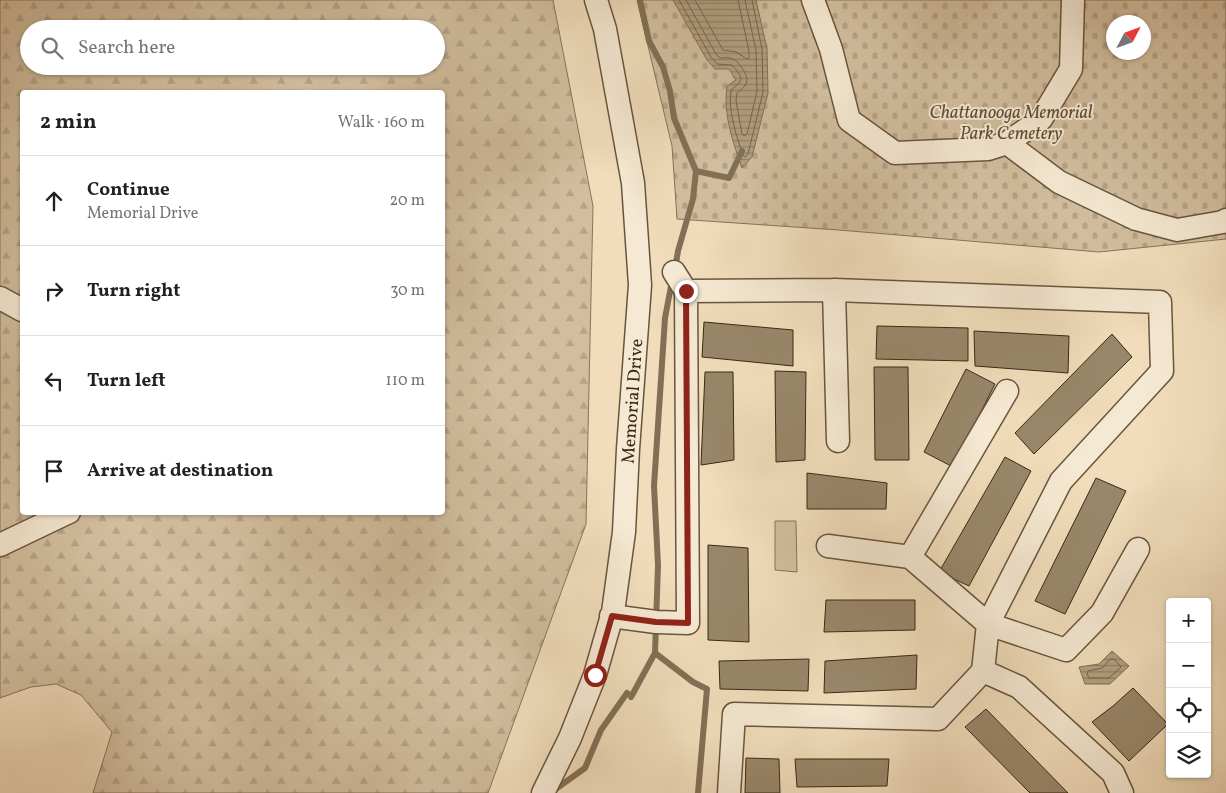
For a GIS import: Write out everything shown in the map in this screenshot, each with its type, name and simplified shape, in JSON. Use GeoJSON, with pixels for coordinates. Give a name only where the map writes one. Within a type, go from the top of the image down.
{"type":"FeatureCollection","features":[{"type":"Feature","properties":{"kind":"street","name":"Memorial Drive"},"geometry":{"type":"LineString","coordinates":[[543,793],[570,738],[595,675],[612,616],[624,532],[640,285],[633,183],[606,29],[596,0]]}},
{"type":"Feature","properties":{"kind":"street"},"geometry":{"type":"LineString","coordinates":[[812,0],[831,49],[849,120],[895,153],[988,149],[1007,143],[1040,120],[1071,69],[1073,0]]}},
{"type":"Feature","properties":{"kind":"street"},"geometry":{"type":"LineString","coordinates":[[1007,143],[1059,182],[1136,220],[1177,230],[1226,220]]}},
{"type":"Feature","properties":{"kind":"street"},"geometry":{"type":"LineString","coordinates":[[612,616],[656,622],[688,623],[686,291],[674,272]]}},
{"type":"Feature","properties":{"kind":"street"},"geometry":{"type":"LineString","coordinates":[[686,291],[834,290],[1160,302],[1162,371],[1061,481],[988,624],[983,671],[938,719],[734,714],[729,793]]}},
{"type":"Feature","properties":{"kind":"street"},"geometry":{"type":"LineString","coordinates":[[834,290],[838,441]]}},
{"type":"Feature","properties":{"kind":"street"},"geometry":{"type":"LineString","coordinates":[[0,298],[20,309]]}},
{"type":"Feature","properties":{"kind":"street"},"geometry":{"type":"LineString","coordinates":[[910,557],[1007,391]]}},
{"type":"Feature","properties":{"kind":"street"},"geometry":{"type":"LineString","coordinates":[[0,545],[62,515]]}},
{"type":"Feature","properties":{"kind":"street"},"geometry":{"type":"LineString","coordinates":[[828,546],[910,557],[988,624],[1066,650],[1102,613],[1138,548]]}},
{"type":"Feature","properties":{"kind":"street"},"geometry":{"type":"LineString","coordinates":[[983,671],[1019,687],[1113,773],[1122,793]]}},
{"type":"Feature","properties":{"kind":"green space"},"geometry":{"type":"Polygon","coordinates":[[[0,0],[553,0],[593,206],[586,524],[488,793],[93,793],[112,732],[81,695],[56,684],[31,687],[0,698],[0,0]]]}},
{"type":"Feature","properties":{"kind":"green space","name":"Chattanooga Memorial Park Cemetery"},"geometry":{"type":"Polygon","coordinates":[[[637,0],[1226,0],[1226,239],[1099,252],[839,230],[677,219],[672,146],[637,0]]]}},
{"type":"Feature","properties":{"kind":"green space"},"geometry":{"type":"Polygon","coordinates":[[[775,521],[796,521],[797,572],[775,570],[775,521]]]}},
{"type":"Feature","properties":{"kind":"water"},"geometry":{"type":"Polygon","coordinates":[[[673,0],[756,0],[767,49],[768,93],[752,157],[742,168],[735,148],[726,107],[727,86],[736,80],[729,69],[715,69],[707,60],[673,0]]]}},
{"type":"Feature","properties":{"kind":"water"},"geometry":{"type":"Polygon","coordinates":[[[1112,651],[1129,666],[1110,684],[1085,684],[1079,667],[1099,664],[1112,651]]]}},
{"type":"Feature","properties":{"kind":"building"},"geometry":{"type":"Polygon","coordinates":[[[704,322],[793,330],[793,366],[702,357],[704,322]]]}},
{"type":"Feature","properties":{"kind":"building"},"geometry":{"type":"Polygon","coordinates":[[[877,326],[968,328],[968,361],[876,359],[877,326]]]}},
{"type":"Feature","properties":{"kind":"building"},"geometry":{"type":"Polygon","coordinates":[[[974,331],[1069,336],[1068,373],[975,366],[974,331]]]}},
{"type":"Feature","properties":{"kind":"building"},"geometry":{"type":"Polygon","coordinates":[[[1112,334],[1132,357],[1034,454],[1015,433],[1112,334]]]}},
{"type":"Feature","properties":{"kind":"building"},"geometry":{"type":"Polygon","coordinates":[[[874,367],[908,367],[909,460],[875,460],[874,367]]]}},
{"type":"Feature","properties":{"kind":"building"},"geometry":{"type":"Polygon","coordinates":[[[966,369],[995,384],[953,467],[924,452],[966,369]]]}},
{"type":"Feature","properties":{"kind":"building"},"geometry":{"type":"Polygon","coordinates":[[[775,371],[806,372],[805,460],[776,462],[775,371]]]}},
{"type":"Feature","properties":{"kind":"building"},"geometry":{"type":"Polygon","coordinates":[[[705,372],[733,372],[734,460],[701,465],[705,372]]]}},
{"type":"Feature","properties":{"kind":"building"},"geometry":{"type":"Polygon","coordinates":[[[1005,457],[1031,471],[969,586],[939,572],[1005,457]]]}},
{"type":"Feature","properties":{"kind":"building"},"geometry":{"type":"Polygon","coordinates":[[[807,473],[887,483],[886,509],[807,509],[807,473]]]}},
{"type":"Feature","properties":{"kind":"building"},"geometry":{"type":"Polygon","coordinates":[[[1096,478],[1126,491],[1065,614],[1035,601],[1096,478]]]}},
{"type":"Feature","properties":{"kind":"building"},"geometry":{"type":"Polygon","coordinates":[[[708,545],[748,548],[749,642],[708,640],[708,545]]]}},
{"type":"Feature","properties":{"kind":"building"},"geometry":{"type":"Polygon","coordinates":[[[826,600],[915,600],[915,630],[824,632],[826,600]]]}},
{"type":"Feature","properties":{"kind":"building"},"geometry":{"type":"Polygon","coordinates":[[[917,655],[916,689],[824,693],[825,661],[917,655]]]}},
{"type":"Feature","properties":{"kind":"building"},"geometry":{"type":"Polygon","coordinates":[[[809,659],[808,691],[720,689],[719,661],[809,659]]]}},
{"type":"Feature","properties":{"kind":"building"},"geometry":{"type":"Polygon","coordinates":[[[1133,688],[1166,722],[1166,726],[1129,761],[1092,722],[1133,688]]]}},
{"type":"Feature","properties":{"kind":"building"},"geometry":{"type":"Polygon","coordinates":[[[986,709],[1068,793],[1030,793],[965,727],[986,709]]]}},
{"type":"Feature","properties":{"kind":"building"},"geometry":{"type":"Polygon","coordinates":[[[746,758],[779,759],[780,793],[745,793],[746,758]]]}},
{"type":"Feature","properties":{"kind":"building"},"geometry":{"type":"Polygon","coordinates":[[[795,759],[889,759],[887,786],[797,787],[795,759]]]}},
{"type":"Feature","properties":{"kind":"waterway"},"geometry":{"type":"LineString","coordinates":[[640,0],[649,41],[663,67],[670,91],[674,118],[696,171],[693,199],[678,251],[675,269]]}},
{"type":"Feature","properties":{"kind":"waterway"},"geometry":{"type":"LineString","coordinates":[[696,171],[729,178],[742,151]]}},
{"type":"Feature","properties":{"kind":"waterway"},"geometry":{"type":"LineString","coordinates":[[631,697],[655,653],[658,565],[654,486],[665,318],[672,281]]}},
{"type":"Feature","properties":{"kind":"waterway"},"geometry":{"type":"LineString","coordinates":[[655,653],[693,682],[707,689],[698,793]]}},
{"type":"Feature","properties":{"kind":"waterway"},"geometry":{"type":"LineString","coordinates":[[553,791],[585,768],[601,730],[627,693]]}},
{"type":"Feature","properties":{"kind":"route"},"geometry":{"type":"LineString","coordinates":[[595,675],[612,616],[656,622],[688,623],[686,291]]}}]}
